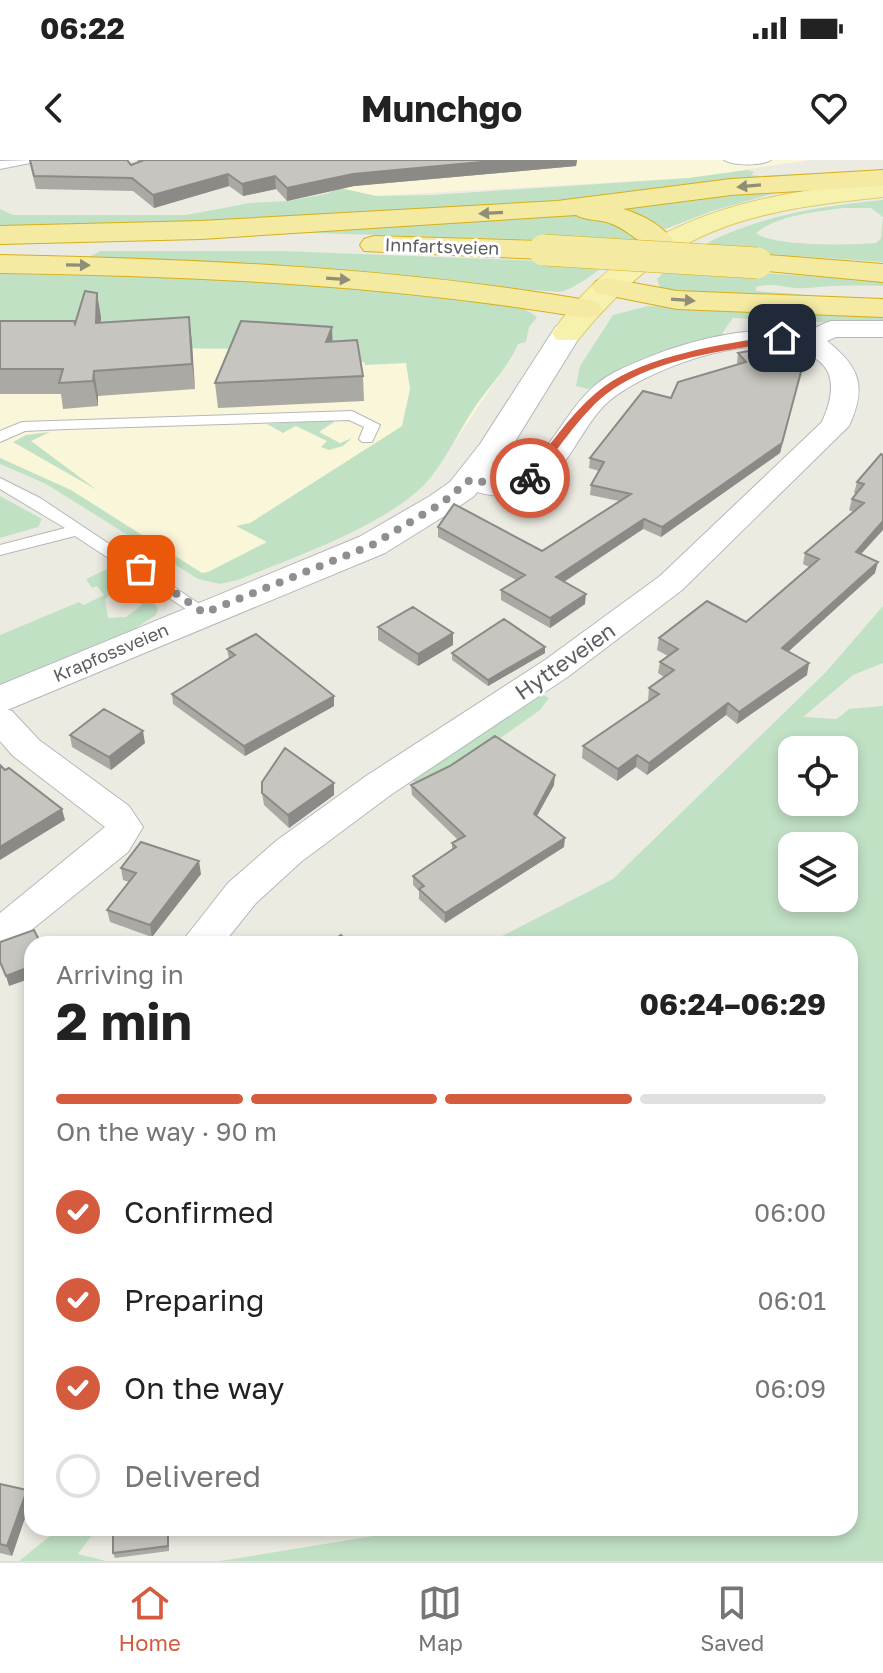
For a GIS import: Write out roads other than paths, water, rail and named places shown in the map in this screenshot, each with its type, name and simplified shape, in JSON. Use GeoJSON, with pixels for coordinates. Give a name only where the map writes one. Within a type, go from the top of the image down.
{"type":"FeatureCollection","features":[{"type":"Feature","properties":{"kind":"highway"},"geometry":{"type":"LineString","coordinates":[[0,235],[201,230],[557,209],[731,187],[883,178]]}},
{"type":"Feature","properties":{"kind":"highway"},"geometry":{"type":"LineString","coordinates":[[557,209],[624,217],[641,225],[663,245]]}},
{"type":"Feature","properties":{"kind":"highway","name":"Innfartsveien"},"geometry":{"type":"LineString","coordinates":[[0,243],[209,242],[544,250],[883,273]]}},
{"type":"Feature","properties":{"kind":"highway"},"geometry":{"type":"LineString","coordinates":[[0,264],[217,270],[351,280],[493,293],[587,310],[677,300],[883,308]]}},
{"type":"Feature","properties":{"kind":"main road","name":"Krapfossveien"},"geometry":{"type":"LineString","coordinates":[[587,310],[663,245],[731,215],[777,202],[883,189]]}},
{"type":"Feature","properties":{"kind":"street","name":"Krapfossveien"},"geometry":{"type":"LineString","coordinates":[[0,700],[372,545],[442,503],[471,479],[587,310]]}},
{"type":"Feature","properties":{"kind":"street"},"geometry":{"type":"LineString","coordinates":[[471,479],[507,488],[526,481],[599,395],[639,371],[682,355],[738,342],[782,338],[807,341],[831,329],[883,329]]}},
{"type":"Feature","properties":{"kind":"street","name":"Hytteveien"},"geometry":{"type":"LineString","coordinates":[[206,936],[221,915],[274,863],[379,785],[641,607],[780,481],[835,426],[844,408],[846,387],[840,366],[829,353],[807,341]]}},
{"type":"Feature","properties":{"kind":"street"},"geometry":{"type":"LineString","coordinates":[[0,719],[26,748],[116,815],[124,827],[115,843],[0,934]]}},
{"type":"Feature","properties":{"kind":"lane"},"geometry":{"type":"LineString","coordinates":[[0,165],[26,160]]}},
{"type":"Feature","properties":{"kind":"lane"},"geometry":{"type":"LineString","coordinates":[[730,160],[765,160]]}},
{"type":"Feature","properties":{"kind":"lane"},"geometry":{"type":"LineString","coordinates":[[0,437],[22,427],[352,415],[372,425],[367,439]]}},
{"type":"Feature","properties":{"kind":"lane"},"geometry":{"type":"LineString","coordinates":[[0,483],[204,613]]}},
{"type":"Feature","properties":{"kind":"lane"},"geometry":{"type":"LineString","coordinates":[[0,550],[78,530]]}}]}
